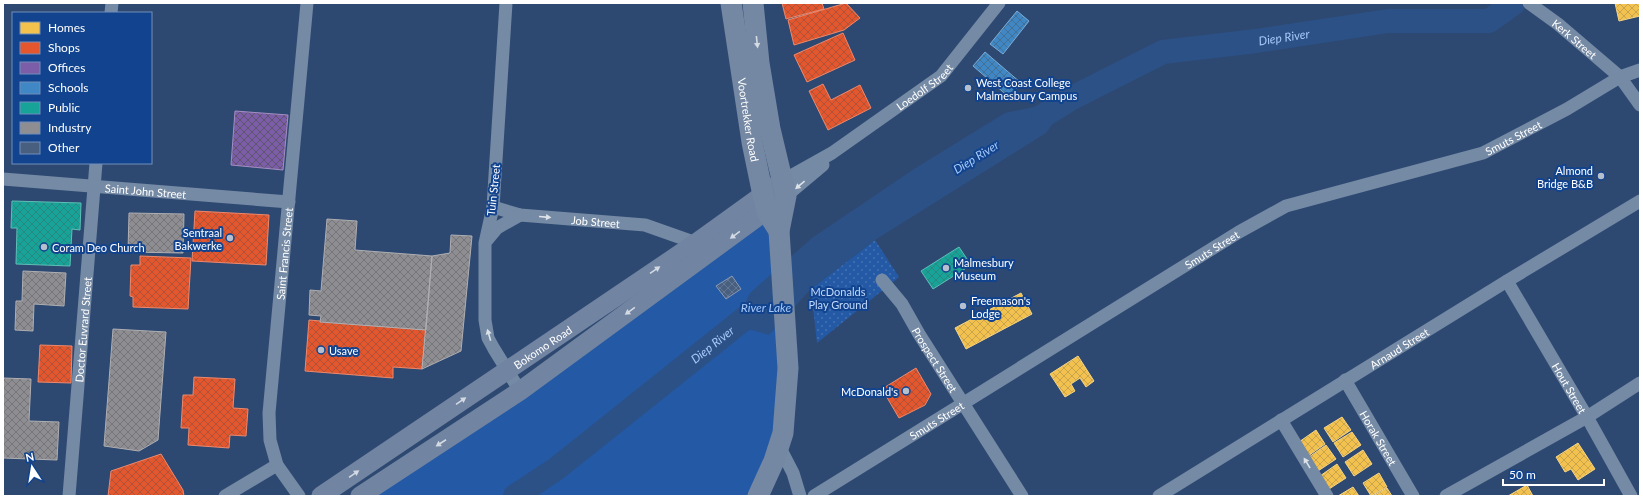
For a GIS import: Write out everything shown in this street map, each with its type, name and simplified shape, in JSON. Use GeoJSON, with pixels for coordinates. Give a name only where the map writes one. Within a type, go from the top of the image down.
{"type":"FeatureCollection","features":[{"type":"Feature","properties":{"kind":"main road","name":"Voortrekker Road"},"geometry":{"type":"LineString","coordinates":[[731,3],[752,142],[765,203],[779,231]]}},
{"type":"Feature","properties":{"kind":"main road","name":"Voortrekker Road"},"geometry":{"type":"LineString","coordinates":[[753,3],[759,63],[770,129],[784,189],[779,231],[786,331],[788,388],[783,433],[758,496]]}},
{"type":"Feature","properties":{"kind":"main road"},"geometry":{"type":"LineString","coordinates":[[765,203],[784,189]]}},
{"type":"Feature","properties":{"kind":"main road","name":"Bokomo Road"},"geometry":{"type":"LineString","coordinates":[[321,496],[696,243],[765,203]]}},
{"type":"Feature","properties":{"kind":"main road","name":"Bokomo Road"},"geometry":{"type":"LineString","coordinates":[[360,496],[520,391],[765,203]]}},
{"type":"Feature","properties":{"kind":"street","name":"Saint Francis Street"},"geometry":{"type":"LineString","coordinates":[[299,496],[278,465],[270,440],[269,413],[307,3]]}},
{"type":"Feature","properties":{"kind":"street","name":"Tuin Street"},"geometry":{"type":"LineString","coordinates":[[506,3],[493,208],[485,244],[485,320],[488,338],[520,391]]}},
{"type":"Feature","properties":{"kind":"street","name":"Loedolf Street"},"geometry":{"type":"LineString","coordinates":[[784,189],[941,76],[999,3]]}},
{"type":"Feature","properties":{"kind":"street","name":"Kerk Street"},"geometry":{"type":"LineString","coordinates":[[1529,3],[1558,24],[1620,77],[1640,105]]}},
{"type":"Feature","properties":{"kind":"street","name":"Smuts Street"},"geometry":{"type":"LineString","coordinates":[[814,496],[1239,232],[1286,206],[1483,152],[1567,109],[1620,77],[1640,70]]}},
{"type":"Feature","properties":{"kind":"street","name":"Doctor Euvrard Street"},"geometry":{"type":"LineString","coordinates":[[69,496],[96,164]]}},
{"type":"Feature","properties":{"kind":"street","name":"Saint John Street"},"geometry":{"type":"LineString","coordinates":[[3,179],[94,188],[288,202]]}},
{"type":"Feature","properties":{"kind":"street","name":"Arnaud Street"},"geometry":{"type":"LineString","coordinates":[[1159,496],[1345,380],[1640,201]]}},
{"type":"Feature","properties":{"kind":"street","name":"Job Street"},"geometry":{"type":"LineString","coordinates":[[493,208],[520,215],[645,225],[678,235],[696,243]]}},
{"type":"Feature","properties":{"kind":"street"},"geometry":{"type":"LineString","coordinates":[[485,244],[490,235],[497,228],[520,215]]}},
{"type":"Feature","properties":{"kind":"street","name":"Prospect Street"},"geometry":{"type":"LineString","coordinates":[[882,280],[902,304],[1022,496]]}},
{"type":"Feature","properties":{"kind":"street","name":"Hout Street"},"geometry":{"type":"LineString","coordinates":[[1507,281],[1587,417],[1631,496]]}},
{"type":"Feature","properties":{"kind":"street","name":"Horak Street"},"geometry":{"type":"LineString","coordinates":[[1345,380],[1413,496]]}},
{"type":"Feature","properties":{"kind":"street"},"geometry":{"type":"LineString","coordinates":[[1446,496],[1587,417],[1640,383]]}},
{"type":"Feature","properties":{"kind":"street"},"geometry":{"type":"LineString","coordinates":[[1281,420],[1327,496]]}},
{"type":"Feature","properties":{"kind":"street"},"geometry":{"type":"LineString","coordinates":[[779,446],[793,473],[800,496]]}},
{"type":"Feature","properties":{"kind":"street"},"geometry":{"type":"LineString","coordinates":[[225,496],[278,465]]}},
{"type":"Feature","properties":{"kind":"green space"},"geometry":{"type":"Polygon","coordinates":[[[767,212],[788,368],[758,496],[360,496],[767,212]]]}},
{"type":"Feature","properties":{"kind":"green space","name":"McDonalds Play Ground"},"geometry":{"type":"Polygon","coordinates":[[[875,240],[899,277],[817,343],[811,289],[875,240]]]}},
{"type":"Feature","properties":{"kind":"water","name":"River Lake"},"geometry":{"type":"Polygon","coordinates":[[[1070,99],[1046,133],[875,240],[811,289],[769,335],[734,325],[750,293],[812,238],[914,169],[1005,113],[1070,99]]]}},
{"type":"Feature","properties":{"kind":"building: Homes"},"geometry":{"type":"Polygon","coordinates":[[[1615,3],[1640,3],[1640,16],[1619,21],[1615,3]]]}},
{"type":"Feature","properties":{"kind":"building: Homes","name":"Freemason's Lodge"},"geometry":{"type":"Polygon","coordinates":[[[1021,293],[1032,314],[966,349],[955,328],[1021,293]]]}},
{"type":"Feature","properties":{"kind":"building: Homes"},"geometry":{"type":"Polygon","coordinates":[[[1078,356],[1094,381],[1086,387],[1080,378],[1071,384],[1075,391],[1065,397],[1050,374],[1078,356]]]}},
{"type":"Feature","properties":{"kind":"building: Homes"},"geometry":{"type":"Polygon","coordinates":[[[1342,417],[1351,430],[1333,442],[1324,428],[1342,417]]]}},
{"type":"Feature","properties":{"kind":"building: Homes"},"geometry":{"type":"Polygon","coordinates":[[[1316,430],[1325,444],[1308,456],[1299,442],[1316,430]]]}},
{"type":"Feature","properties":{"kind":"building: Homes"},"geometry":{"type":"Polygon","coordinates":[[[1352,432],[1361,445],[1343,457],[1334,443],[1352,432]]]}},
{"type":"Feature","properties":{"kind":"building: Homes"},"geometry":{"type":"Polygon","coordinates":[[[1578,443],[1595,469],[1578,480],[1571,469],[1565,472],[1556,457],[1578,443]]]}},
{"type":"Feature","properties":{"kind":"building: Homes"},"geometry":{"type":"Polygon","coordinates":[[[1326,445],[1336,459],[1318,471],[1309,457],[1326,445]]]}},
{"type":"Feature","properties":{"kind":"building: Homes"},"geometry":{"type":"Polygon","coordinates":[[[1363,450],[1372,464],[1354,476],[1345,462],[1363,450]]]}},
{"type":"Feature","properties":{"kind":"building: Homes"},"geometry":{"type":"Polygon","coordinates":[[[1337,464],[1346,478],[1329,489],[1320,476],[1337,464]]]}},
{"type":"Feature","properties":{"kind":"building: Homes"},"geometry":{"type":"Polygon","coordinates":[[[1379,473],[1387,487],[1371,496],[1363,483],[1379,473]]]}},
{"type":"Feature","properties":{"kind":"building: Homes"},"geometry":{"type":"Polygon","coordinates":[[[1527,485],[1533,496],[1508,496],[1527,485]]]}},
{"type":"Feature","properties":{"kind":"building: Homes"},"geometry":{"type":"Polygon","coordinates":[[[1353,487],[1359,496],[1338,496],[1353,487]]]}},
{"type":"Feature","properties":{"kind":"building: Homes"},"geometry":{"type":"Polygon","coordinates":[[[1387,488],[1392,496],[1373,496],[1387,488]]]}},
{"type":"Feature","properties":{"kind":"building: Shops"},"geometry":{"type":"Polygon","coordinates":[[[782,3],[822,3],[824,9],[786,19],[782,3]]]}},
{"type":"Feature","properties":{"kind":"building: Shops"},"geometry":{"type":"Polygon","coordinates":[[[846,3],[860,18],[844,30],[794,45],[788,20],[846,3]]]}},
{"type":"Feature","properties":{"kind":"building: Shops"},"geometry":{"type":"Polygon","coordinates":[[[843,33],[855,60],[807,82],[794,55],[843,33]]]}},
{"type":"Feature","properties":{"kind":"building: Shops"},"geometry":{"type":"Polygon","coordinates":[[[823,84],[831,100],[860,85],[871,108],[828,130],[809,91],[823,84]]]}},
{"type":"Feature","properties":{"kind":"building: Shops","name":"Sentraal Bakwerke"},"geometry":{"type":"Polygon","coordinates":[[[195,211],[269,215],[266,265],[192,261],[195,211]]]}},
{"type":"Feature","properties":{"kind":"building: Shops"},"geometry":{"type":"Polygon","coordinates":[[[140,256],[191,258],[188,309],[133,307],[133,297],[130,296],[131,265],[140,265],[140,256]]]}},
{"type":"Feature","properties":{"kind":"building: Shops"},"geometry":{"type":"Polygon","coordinates":[[[309,320],[426,330],[422,369],[393,367],[393,378],[305,371],[309,320]]]}},
{"type":"Feature","properties":{"kind":"building: Shops"},"geometry":{"type":"Polygon","coordinates":[[[40,345],[72,346],[71,383],[38,382],[40,345]]]}},
{"type":"Feature","properties":{"kind":"building: Shops","name":"McDonald's"},"geometry":{"type":"Polygon","coordinates":[[[916,368],[931,394],[925,405],[899,418],[882,389],[916,368]]]}},
{"type":"Feature","properties":{"kind":"building: Shops"},"geometry":{"type":"Polygon","coordinates":[[[194,377],[235,379],[233,408],[248,409],[246,436],[230,435],[229,448],[188,445],[189,428],[181,428],[183,395],[193,395],[194,377]]]}},
{"type":"Feature","properties":{"kind":"building: Shops"},"geometry":{"type":"Polygon","coordinates":[[[161,454],[183,490],[184,496],[108,496],[111,471],[161,454]]]}},
{"type":"Feature","properties":{"kind":"building: Offices"},"geometry":{"type":"Polygon","coordinates":[[[235,111],[288,115],[283,170],[231,165],[235,111]]]}},
{"type":"Feature","properties":{"kind":"building: Schools"},"geometry":{"type":"Polygon","coordinates":[[[1017,11],[1029,21],[1003,54],[990,44],[1017,11]]]}},
{"type":"Feature","properties":{"kind":"building: Schools"},"geometry":{"type":"Polygon","coordinates":[[[985,52],[1021,83],[1009,97],[973,66],[985,52]]]}},
{"type":"Feature","properties":{"kind":"building: Public","name":"Coram Deo Church"},"geometry":{"type":"Polygon","coordinates":[[[12,201],[81,203],[80,230],[72,229],[70,266],[16,264],[17,228],[11,228],[12,201]]]}},
{"type":"Feature","properties":{"kind":"building: Public","name":"Malmesbury Museum"},"geometry":{"type":"Polygon","coordinates":[[[959,247],[971,265],[933,289],[921,271],[959,247]]]}},
{"type":"Feature","properties":{"kind":"building: Industry"},"geometry":{"type":"Polygon","coordinates":[[[129,213],[184,214],[183,253],[128,252],[129,213]]]}},
{"type":"Feature","properties":{"kind":"building: Industry"},"geometry":{"type":"Polygon","coordinates":[[[327,219],[357,221],[355,250],[432,256],[426,330],[320,322],[321,316],[309,315],[310,290],[321,291],[327,219]]]}},
{"type":"Feature","properties":{"kind":"building: Industry"},"geometry":{"type":"Polygon","coordinates":[[[451,235],[472,236],[461,351],[422,369],[432,256],[450,253],[451,235]]]}},
{"type":"Feature","properties":{"kind":"building: Industry"},"geometry":{"type":"Polygon","coordinates":[[[23,271],[66,273],[64,306],[34,304],[33,331],[15,330],[16,301],[22,301],[23,271]]]}},
{"type":"Feature","properties":{"kind":"building: Industry"},"geometry":{"type":"Polygon","coordinates":[[[113,329],[166,332],[158,440],[139,451],[104,446],[113,329]]]}},
{"type":"Feature","properties":{"kind":"building: Industry"},"geometry":{"type":"Polygon","coordinates":[[[3,378],[31,379],[29,421],[59,422],[57,460],[3,458],[3,378]]]}},
{"type":"Feature","properties":{"kind":"building: Other"},"geometry":{"type":"Polygon","coordinates":[[[732,276],[741,289],[726,299],[716,286],[732,276]]]}},
{"type":"Feature","properties":{"kind":"waterway","name":"Diep River"},"geometry":{"type":"LineString","coordinates":[[1043,116],[1070,99],[1163,52],[1256,41],[1388,21],[1489,21],[1514,3]]}},
{"type":"Feature","properties":{"kind":"waterway","name":"Diep River"},"geometry":{"type":"LineString","coordinates":[[515,496],[556,469],[760,306]]}},
{"type":"Feature","properties":{"kind":"place","name":"West Coast College Malmesbury Campus"},"geometry":{"type":"Point","coordinates":[968,88]}},
{"type":"Feature","properties":{"kind":"place","name":"Almond Bridge B&B"},"geometry":{"type":"Point","coordinates":[1601,176]}},
{"type":"Feature","properties":{"kind":"place","name":"Sentraal Bakwerke"},"geometry":{"type":"Point","coordinates":[230,238]}},
{"type":"Feature","properties":{"kind":"place","name":"Coram Deo Church"},"geometry":{"type":"Point","coordinates":[44,247]}},
{"type":"Feature","properties":{"kind":"place","name":"Malmesbury Museum"},"geometry":{"type":"Point","coordinates":[946,268]}},
{"type":"Feature","properties":{"kind":"place","name":"Freemason's Lodge"},"geometry":{"type":"Point","coordinates":[963,306]}},
{"type":"Feature","properties":{"kind":"place","name":"Usave"},"geometry":{"type":"Point","coordinates":[321,350]}},
{"type":"Feature","properties":{"kind":"place","name":"McDonald's"},"geometry":{"type":"Point","coordinates":[906,391]}}]}
